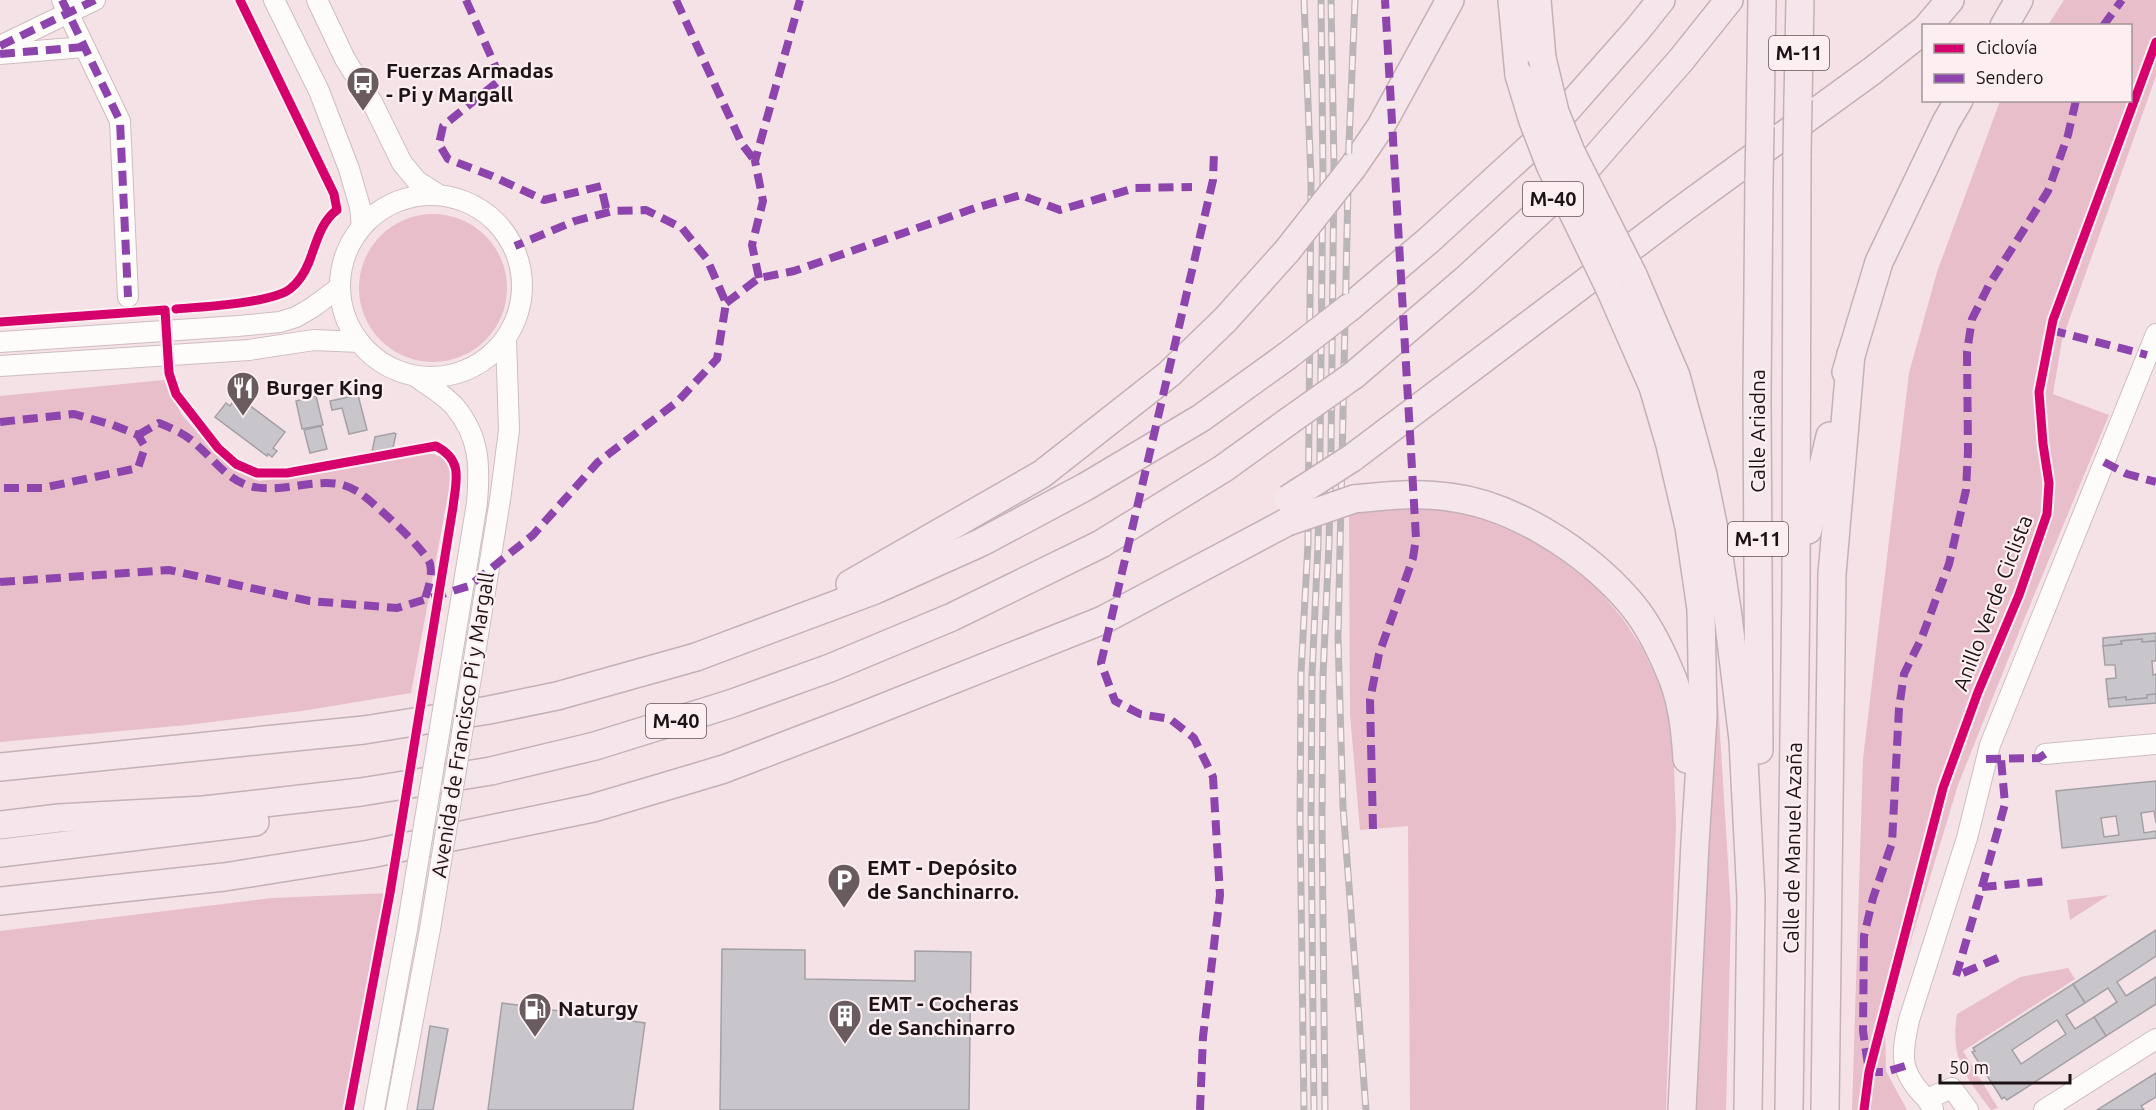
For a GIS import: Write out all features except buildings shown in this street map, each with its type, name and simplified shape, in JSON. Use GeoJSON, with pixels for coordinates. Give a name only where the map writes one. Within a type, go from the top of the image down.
{"type":"FeatureCollection","features":[{"type":"Feature","properties":{"kind":"highway"},"geometry":{"type":"LineString","coordinates":[[768,630],[1042,474],[1169,374],[1225,320],[1287,251],[1353,167],[1380,126],[1450,0]]}},
{"type":"Feature","properties":{"kind":"highway"},"geometry":{"type":"LineString","coordinates":[[1512,0],[1519,75],[1533,121],[1550,165],[1610,289],[1653,387],[1670,445],[1691,539],[1701,609],[1703,717],[1682,1110]]}},
{"type":"Feature","properties":{"kind":"highway"},"geometry":{"type":"LineString","coordinates":[[1537,0],[1542,58],[1555,112],[1572,152],[1633,275],[1676,376],[1703,475],[1717,544],[1743,740],[1751,898]]}},
{"type":"Feature","properties":{"kind":"highway","name":"M-40"},"geometry":{"type":"LineString","coordinates":[[0,767],[364,730],[489,710],[557,696],[696,657],[875,590],[982,542],[1085,487],[1201,418],[1350,307],[1429,240],[1546,132],[1660,0]]}},
{"type":"Feature","properties":{"kind":"highway","name":"M-40"},"geometry":{"type":"LineString","coordinates":[[0,825],[59,818],[204,810],[361,792],[491,771],[595,746],[730,704],[830,668],[952,618],[1101,544],[1224,468],[1354,375],[1465,280],[1584,171],[1681,60],[1729,0]]}},
{"type":"Feature","properties":{"kind":"highway","name":"Calle Ariadna"},"geometry":{"type":"LineString","coordinates":[[1751,898],[1759,845],[1757,384],[1762,0]]}},
{"type":"Feature","properties":{"kind":"highway"},"geometry":{"type":"LineString","coordinates":[[1930,24],[1950,0]]}},
{"type":"Feature","properties":{"kind":"highway"},"geometry":{"type":"LineString","coordinates":[[2005,24],[2019,0]]}},
{"type":"Feature","properties":{"kind":"highway","name":"Calle Ariadna"},"geometry":{"type":"LineString","coordinates":[[1796,587],[1797,155],[1800,3]]}},
{"type":"Feature","properties":{"kind":"highway"},"geometry":{"type":"LineString","coordinates":[[0,901],[224,877],[370,854],[593,808],[724,769],[974,670],[1288,511],[1352,458],[1685,207],[1872,71],[1922,31]]}},
{"type":"Feature","properties":{"kind":"highway"},"geometry":{"type":"LineString","coordinates":[[1796,587],[1816,490],[1851,354],[1879,262],[1958,102]]}},
{"type":"Feature","properties":{"kind":"highway"},"geometry":{"type":"LineString","coordinates":[[1825,1110],[1832,574],[1851,354]]}},
{"type":"Feature","properties":{"kind":"highway"},"geometry":{"type":"LineString","coordinates":[[1288,511],[1354,499],[1415,493],[1452,497],[1492,508],[1528,523],[1565,544],[1599,570],[1629,601],[1653,638],[1670,672],[1683,715],[1695,843]]}},
{"type":"Feature","properties":{"kind":"highway","name":"Calle de Manuel Azaña"},"geometry":{"type":"LineString","coordinates":[[1789,1110],[1796,587]]}},
{"type":"Feature","properties":{"kind":"highway"},"geometry":{"type":"LineString","coordinates":[[0,853],[195,831],[358,807],[490,786],[609,757],[744,716],[842,676],[952,618]]}},
{"type":"Feature","properties":{"kind":"highway","name":"Calle de Manuel Azaña"},"geometry":{"type":"LineString","coordinates":[[1748,1110],[1751,898]]}},
{"type":"Feature","properties":{"kind":"street"},"geometry":{"type":"LineString","coordinates":[[0,46],[65,7],[95,0]]}},
{"type":"Feature","properties":{"kind":"street"},"geometry":{"type":"LineString","coordinates":[[274,0],[318,91],[352,178],[360,207],[362,227]]}},
{"type":"Feature","properties":{"kind":"street"},"geometry":{"type":"LineString","coordinates":[[317,0],[345,59],[372,102],[402,163],[417,181],[440,195]]}},
{"type":"Feature","properties":{"kind":"street"},"geometry":{"type":"LineString","coordinates":[[65,7],[120,121],[128,297]]}},
{"type":"Feature","properties":{"kind":"street"},"geometry":{"type":"LineString","coordinates":[[0,54],[84,47]]}},
{"type":"Feature","properties":{"kind":"street"},"geometry":{"type":"LineString","coordinates":[[440,195],[463,200],[484,211],[501,227],[515,246],[522,268],[523,292],[520,312],[506,338],[489,357],[466,370],[441,377],[415,376],[384,364],[359,342],[345,316],[340,286],[342,265],[350,245],[362,227],[384,208],[412,198],[440,195]]}},
{"type":"Feature","properties":{"kind":"street"},"geometry":{"type":"LineString","coordinates":[[0,342],[280,322],[297,317],[328,297],[340,286]]}},
{"type":"Feature","properties":{"kind":"street"},"geometry":{"type":"LineString","coordinates":[[1968,1110],[1952,1088],[1930,1105],[1911,1084],[1905,1066],[1904,1045],[1910,1020],[1967,838],[1990,745],[2156,334]]}},
{"type":"Feature","properties":{"kind":"street","name":"Avenida de Francisco Pi y Margall"},"geometry":{"type":"LineString","coordinates":[[396,1110],[430,929],[500,500],[509,430],[506,338]]}},
{"type":"Feature","properties":{"kind":"street"},"geometry":{"type":"LineString","coordinates":[[0,366],[249,350],[314,340],[359,342]]}},
{"type":"Feature","properties":{"kind":"street","name":"Avenida de Francisco Pi y Margall"},"geometry":{"type":"LineString","coordinates":[[374,1110],[477,503],[479,472],[474,435],[454,405],[415,376]]}},
{"type":"Feature","properties":{"kind":"street"},"geometry":{"type":"LineString","coordinates":[[2045,754],[2156,744]]}},
{"type":"Feature","properties":{"kind":"street"},"geometry":{"type":"LineString","coordinates":[[2044,1110],[2156,1039]]}},
{"type":"Feature","properties":{"kind":"shaded area"},"geometry":{"type":"Polygon","coordinates":[[[2064,0],[2156,0],[2156,76],[2062,340],[2053,394],[2109,415],[1958,785],[1885,1026],[1886,1071],[1907,1110],[1852,1110],[1863,759],[1909,373],[1937,272],[2000,102],[2132,102],[2132,24],[2049,24],[2064,0]]]}},
{"type":"Feature","properties":{"kind":"shaded area"},"geometry":{"type":"Polygon","coordinates":[[[433,214],[447,215],[461,220],[474,226],[485,236],[495,247],[501,260],[506,274],[506,302],[501,316],[495,329],[485,340],[474,350],[461,356],[447,361],[433,362],[419,361],[405,356],[392,350],[381,340],[371,329],[365,316],[360,302],[359,288],[360,274],[365,260],[371,247],[381,236],[392,226],[405,220],[419,215],[433,214]]]}},
{"type":"Feature","properties":{"kind":"shaded area"},"geometry":{"type":"Polygon","coordinates":[[[164,380],[182,415],[215,453],[233,470],[259,481],[308,475],[427,453],[437,455],[446,462],[452,474],[411,693],[302,711],[187,725],[0,742],[0,396],[164,380]]]}},
{"type":"Feature","properties":{"kind":"shaded area"},"geometry":{"type":"Polygon","coordinates":[[[1423,507],[1478,517],[1534,541],[1568,565],[1596,587],[1623,619],[1642,648],[1662,690],[1673,738],[1676,823],[1666,1110],[1410,1110],[1408,826],[1360,830],[1350,714],[1349,514],[1378,508],[1423,507]]]}},
{"type":"Feature","properties":{"kind":"shaded area"},"geometry":{"type":"Polygon","coordinates":[[[1717,685],[1731,912],[1726,1110],[1695,1110],[1709,748],[1717,685]]]}},
{"type":"Feature","properties":{"kind":"shaded area"},"geometry":{"type":"Polygon","coordinates":[[[390,893],[349,1110],[0,1110],[0,931],[272,898],[390,893]]]}},
{"type":"Feature","properties":{"kind":"shaded area"},"geometry":{"type":"Polygon","coordinates":[[[2109,895],[2070,920],[2067,900],[2109,895]]]}},
{"type":"Feature","properties":{"kind":"shaded area"},"geometry":{"type":"Polygon","coordinates":[[[2068,968],[2075,979],[1963,1051],[1998,1108],[1991,1110],[1967,1077],[1958,1055],[1955,1030],[1957,1014],[2020,977],[2068,968]]]}},
{"type":"Feature","properties":{"kind":"railway"},"geometry":{"type":"LineString","coordinates":[[1304,0],[1311,180],[1308,543],[1301,673],[1300,819],[1304,1110]]}},
{"type":"Feature","properties":{"kind":"railway"},"geometry":{"type":"LineString","coordinates":[[1314,1110],[1311,819],[1312,675],[1320,452],[1323,172],[1321,0]]}},
{"type":"Feature","properties":{"kind":"railway"},"geometry":{"type":"LineString","coordinates":[[1325,1110],[1322,821],[1323,676],[1331,450],[1334,165],[1331,0]]}},
{"type":"Feature","properties":{"kind":"railway"},"geometry":{"type":"LineString","coordinates":[[1355,0],[1349,144],[1338,638],[1343,807],[1366,1110]]}},
{"type":"Feature","properties":{"kind":"marked path"},"geometry":{"type":"LineString","coordinates":[[62,0],[120,121],[128,297]]}},
{"type":"Feature","properties":{"kind":"marked path"},"geometry":{"type":"LineString","coordinates":[[0,46],[95,0]]}},
{"type":"Feature","properties":{"kind":"marked path"},"geometry":{"type":"LineString","coordinates":[[466,0],[501,79],[443,126],[439,144],[448,159],[544,200],[601,186],[607,212]]}},
{"type":"Feature","properties":{"kind":"marked path"},"geometry":{"type":"LineString","coordinates":[[676,0],[742,144],[755,161]]}},
{"type":"Feature","properties":{"kind":"marked path"},"geometry":{"type":"LineString","coordinates":[[759,278],[752,245],[763,201],[755,161],[800,0]]}},
{"type":"Feature","properties":{"kind":"marked path"},"geometry":{"type":"LineString","coordinates":[[1373,829],[1370,700],[1379,654],[1413,558],[1416,538],[1385,0]]}},
{"type":"Feature","properties":{"kind":"marked path"},"geometry":{"type":"LineString","coordinates":[[2104,24],[2122,0]]}},
{"type":"Feature","properties":{"kind":"marked path"},"geometry":{"type":"LineString","coordinates":[[0,54],[84,47]]}},
{"type":"Feature","properties":{"kind":"marked path"},"geometry":{"type":"LineString","coordinates":[[1905,1066],[1885,1072],[1869,1072],[1863,1031],[1864,936],[1873,898],[1892,843],[1899,708],[1904,674],[1922,637],[1949,564],[1966,490],[1967,352],[1972,319],[1989,285],[2048,191],[2068,135],[2076,102]]}},
{"type":"Feature","properties":{"kind":"marked path"},"geometry":{"type":"LineString","coordinates":[[1200,1110],[1203,1037],[1220,895],[1213,777],[1194,738],[1170,719],[1140,714],[1115,701],[1101,663],[1213,180],[1214,152]]}},
{"type":"Feature","properties":{"kind":"marked path"},"geometry":{"type":"LineString","coordinates":[[726,303],[759,278],[794,271],[975,208],[1021,195],[1060,210],[1135,188],[1192,187]]}},
{"type":"Feature","properties":{"kind":"marked path"},"geometry":{"type":"LineString","coordinates":[[0,582],[169,570],[310,601],[397,608],[469,586],[533,535],[598,462],[677,402],[717,359],[726,303],[707,259],[682,228],[646,210],[613,211],[575,221],[515,246]]}},
{"type":"Feature","properties":{"kind":"marked path"},"geometry":{"type":"LineString","coordinates":[[2051,330],[2147,355]]}},
{"type":"Feature","properties":{"kind":"marked path"},"geometry":{"type":"LineString","coordinates":[[0,422],[74,414],[138,435],[145,447],[138,468],[42,488],[0,488]]}},
{"type":"Feature","properties":{"kind":"marked path"},"geometry":{"type":"LineString","coordinates":[[138,435],[159,423],[185,435],[231,477],[255,487],[279,488],[327,483],[350,487],[399,527],[427,558],[431,573],[425,599]]}},
{"type":"Feature","properties":{"kind":"marked path"},"geometry":{"type":"LineString","coordinates":[[2104,462],[2127,474],[2156,482]]}},
{"type":"Feature","properties":{"kind":"marked path"},"geometry":{"type":"LineString","coordinates":[[1986,759],[2039,758],[2045,754]]}},
{"type":"Feature","properties":{"kind":"marked path"},"geometry":{"type":"LineString","coordinates":[[1982,887],[2005,804],[2001,759]]}},
{"type":"Feature","properties":{"kind":"marked path"},"geometry":{"type":"LineString","coordinates":[[1998,958],[1956,976],[1982,887],[2048,881]]}},
{"type":"Feature","properties":{"kind":"cycle path"},"geometry":{"type":"LineString","coordinates":[[176,309],[253,301],[281,294],[290,289],[306,269],[323,227],[337,210],[334,194],[240,0]]}},
{"type":"Feature","properties":{"kind":"cycle path","name":"Anillo Verde Ciclista"},"geometry":{"type":"LineString","coordinates":[[1864,1110],[1869,1072],[1943,788],[1978,692],[2019,595],[2047,514],[2049,483],[2039,392],[2053,320],[2156,42]]}},
{"type":"Feature","properties":{"kind":"cycle path"},"geometry":{"type":"LineString","coordinates":[[0,322],[165,310],[169,373],[176,394],[218,448],[236,464],[257,473],[287,473],[436,446],[451,458],[456,472],[453,507],[390,893],[349,1110]]}},
{"type":"Feature","properties":{"kind":"place","name":"Fuerzas Armadas - Pi y Margall"},"geometry":{"type":"Point","coordinates":[363,112]}},
{"type":"Feature","properties":{"kind":"place","name":"Burger King"},"geometry":{"type":"Point","coordinates":[243,417]}},
{"type":"Feature","properties":{"kind":"place","name":"EMT - Depósito de Sanchinarro."},"geometry":{"type":"Point","coordinates":[844,909]}},
{"type":"Feature","properties":{"kind":"place","name":"Naturgy"},"geometry":{"type":"Point","coordinates":[535,1038]}},
{"type":"Feature","properties":{"kind":"place","name":"EMT - Cocheras de Sanchinarro"},"geometry":{"type":"Point","coordinates":[845,1045]}}]}
